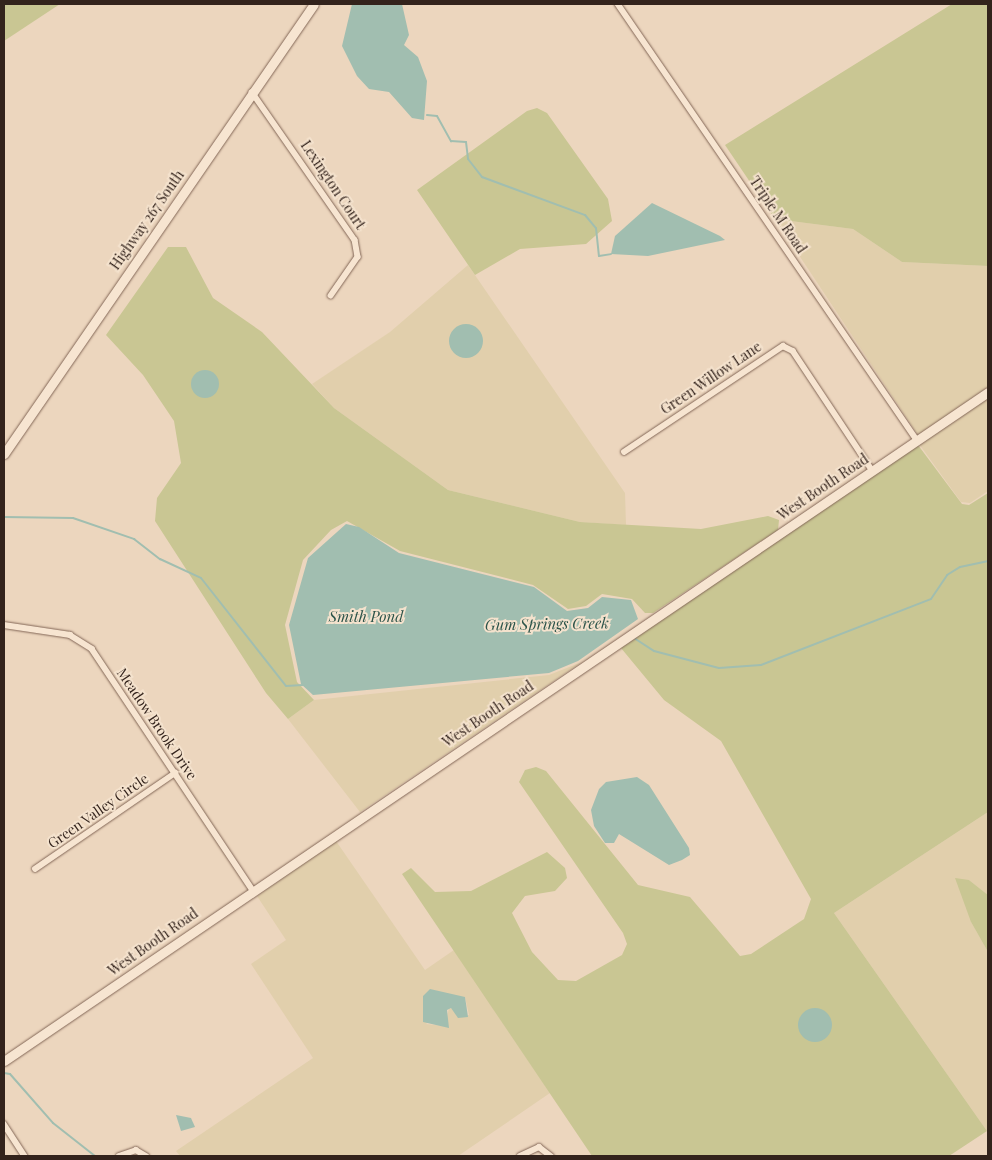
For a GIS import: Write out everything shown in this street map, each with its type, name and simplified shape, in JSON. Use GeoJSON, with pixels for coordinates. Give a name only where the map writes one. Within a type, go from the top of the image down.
{"type":"FeatureCollection","features":[{"type":"Feature","properties":{"kind":"street","name":"Highway 267 South"},"geometry":{"type":"LineString","coordinates":[[4,454],[314,4]]}},
{"type":"Feature","properties":{"kind":"street","name":"Triple M Road"},"geometry":{"type":"LineString","coordinates":[[618,4],[916,440]]}},
{"type":"Feature","properties":{"kind":"street","name":"Lexington Court"},"geometry":{"type":"LineString","coordinates":[[252,92],[355,240],[358,257],[331,296]]}},
{"type":"Feature","properties":{"kind":"street","name":"Green Willow Lane"},"geometry":{"type":"LineString","coordinates":[[624,452],[783,346],[793,352],[872,470]]}},
{"type":"Feature","properties":{"kind":"street","name":"West Booth Road"},"geometry":{"type":"LineString","coordinates":[[4,1061],[988,392]]}},
{"type":"Feature","properties":{"kind":"street","name":"Meadow Brook Drive"},"geometry":{"type":"LineString","coordinates":[[4,625],[83,640],[253,890]]}},
{"type":"Feature","properties":{"kind":"street","name":"Green Valley Circle"},"geometry":{"type":"LineString","coordinates":[[35,869],[175,773]]}},
{"type":"Feature","properties":{"kind":"street"},"geometry":{"type":"LineString","coordinates":[[4,1124],[26,1156]]}},
{"type":"Feature","properties":{"kind":"street"},"geometry":{"type":"LineString","coordinates":[[520,1156],[539,1147],[551,1156]]}},
{"type":"Feature","properties":{"kind":"street"},"geometry":{"type":"LineString","coordinates":[[119,1156],[136,1150],[146,1156]]}},
{"type":"Feature","properties":{"kind":"shaded area"},"geometry":{"type":"Polygon","coordinates":[[[4,4],[60,4],[4,41],[4,4]]]}},
{"type":"Feature","properties":{"kind":"shaded area"},"geometry":{"type":"Polygon","coordinates":[[[952,4],[988,4],[988,266],[902,262],[853,229],[775,219],[725,145],[952,4]]]}},
{"type":"Feature","properties":{"kind":"shaded area"},"geometry":{"type":"Polygon","coordinates":[[[537,108],[547,113],[608,199],[612,221],[586,244],[520,249],[475,275],[417,190],[527,111],[537,108]]]}},
{"type":"Feature","properties":{"kind":"shaded area"},"geometry":{"type":"Polygon","coordinates":[[[775,219],[853,229],[902,262],[988,266],[988,387],[918,435],[775,219]]]}},
{"type":"Feature","properties":{"kind":"shaded area"},"geometry":{"type":"Polygon","coordinates":[[[168,247],[186,247],[213,298],[262,332],[334,408],[448,490],[580,522],[701,529],[768,516],[779,520],[778,530],[653,613],[645,613],[632,599],[602,594],[586,606],[568,609],[533,585],[400,551],[347,521],[331,530],[303,560],[285,625],[297,682],[314,700],[288,719],[266,693],[155,521],[157,498],[181,463],[174,421],[143,375],[106,335],[168,247]]]}},
{"type":"Feature","properties":{"kind":"shaded area"},"geometry":{"type":"Polygon","coordinates":[[[468,265],[625,493],[626,525],[580,522],[448,490],[334,408],[312,384],[390,332],[468,265]]]}},
{"type":"Feature","properties":{"kind":"shaded area"},"geometry":{"type":"Polygon","coordinates":[[[988,397],[988,491],[970,503],[961,502],[919,444],[988,397]]]}},
{"type":"Feature","properties":{"kind":"shaded area"},"geometry":{"type":"Polygon","coordinates":[[[918,445],[962,504],[969,505],[988,493],[988,812],[834,913],[987,1131],[949,1156],[592,1156],[402,874],[411,868],[435,892],[471,891],[547,852],[565,868],[567,878],[555,891],[525,896],[512,913],[532,952],[558,980],[576,981],[622,955],[627,944],[623,933],[519,782],[525,770],[536,767],[546,771],[638,885],[690,897],[740,956],[751,954],[804,919],[811,899],[721,741],[664,700],[621,648],[918,445]]]}},
{"type":"Feature","properties":{"kind":"shaded area"},"geometry":{"type":"Polygon","coordinates":[[[582,662],[360,812],[288,719],[314,700],[549,675],[582,662]]]}},
{"type":"Feature","properties":{"kind":"shaded area"},"geometry":{"type":"Polygon","coordinates":[[[988,812],[988,895],[969,880],[971,922],[988,952],[987,1131],[834,913],[988,812]]]}},
{"type":"Feature","properties":{"kind":"shaded area"},"geometry":{"type":"Polygon","coordinates":[[[336,841],[425,970],[454,950],[550,1093],[458,1156],[180,1156],[176,1151],[313,1058],[251,964],[286,940],[257,896],[336,841]],[[465,997],[449,1008],[455,1009],[457,1016],[469,1015],[465,997]],[[449,1008],[426,1024],[445,1026],[449,1008]]]}},
{"type":"Feature","properties":{"kind":"shaded area"},"geometry":{"type":"Polygon","coordinates":[[[955,878],[969,880],[988,895],[988,952],[971,922],[955,878]]]}},
{"type":"Feature","properties":{"kind":"water"},"geometry":{"type":"Polygon","coordinates":[[[352,4],[402,4],[409,35],[404,45],[418,57],[427,81],[424,120],[412,118],[389,92],[369,89],[357,76],[342,46],[352,4]]]}},
{"type":"Feature","properties":{"kind":"water"},"geometry":{"type":"Polygon","coordinates":[[[652,203],[725,240],[648,256],[611,254],[615,236],[652,203]]]}},
{"type":"Feature","properties":{"kind":"water"},"geometry":{"type":"Polygon","coordinates":[[[466,324],[478,329],[483,341],[478,353],[466,358],[454,353],[449,341],[454,329],[466,324]]]}},
{"type":"Feature","properties":{"kind":"water"},"geometry":{"type":"Polygon","coordinates":[[[205,370],[215,374],[219,384],[215,394],[205,398],[195,394],[191,384],[195,374],[205,370]]]}},
{"type":"Feature","properties":{"kind":"water","name":"Smith Pond"},"geometry":{"type":"Polygon","coordinates":[[[346,524],[359,527],[399,553],[534,587],[567,611],[588,608],[602,597],[631,600],[638,619],[578,661],[549,673],[313,695],[301,684],[289,625],[308,558],[346,524]]]}},
{"type":"Feature","properties":{"kind":"water"},"geometry":{"type":"Polygon","coordinates":[[[637,777],[649,785],[689,848],[690,855],[682,860],[669,865],[619,834],[614,843],[605,843],[594,826],[591,810],[599,789],[606,782],[637,777]]]}},
{"type":"Feature","properties":{"kind":"water"},"geometry":{"type":"Polygon","coordinates":[[[430,989],[465,997],[468,1017],[458,1018],[451,1008],[447,1010],[449,1028],[423,1022],[423,996],[430,989]]]}},
{"type":"Feature","properties":{"kind":"water"},"geometry":{"type":"Polygon","coordinates":[[[815,1008],[822,1009],[827,1013],[831,1018],[831,1032],[827,1037],[822,1041],[815,1042],[808,1041],[803,1037],[799,1032],[798,1025],[799,1018],[803,1013],[808,1009],[815,1008]]]}},
{"type":"Feature","properties":{"kind":"water"},"geometry":{"type":"Polygon","coordinates":[[[176,1115],[191,1118],[195,1127],[181,1131],[176,1115]]]}},
{"type":"Feature","properties":{"kind":"waterway"},"geometry":{"type":"LineString","coordinates":[[427,115],[437,116],[451,141],[466,142],[468,159],[482,177],[585,215],[596,228],[599,256],[611,254]]}},
{"type":"Feature","properties":{"kind":"waterway","name":"Gum Springs Creek"},"geometry":{"type":"LineString","coordinates":[[4,517],[73,518],[134,539],[160,559],[201,578],[286,686],[303,685]]}},
{"type":"Feature","properties":{"kind":"waterway","name":"Gum Springs Creek"},"geometry":{"type":"LineString","coordinates":[[634,638],[654,651],[719,668],[761,665],[931,599],[947,575],[960,567],[988,561]]}},
{"type":"Feature","properties":{"kind":"waterway"},"geometry":{"type":"LineString","coordinates":[[4,1073],[10,1074],[53,1123],[95,1156]]}}]}
